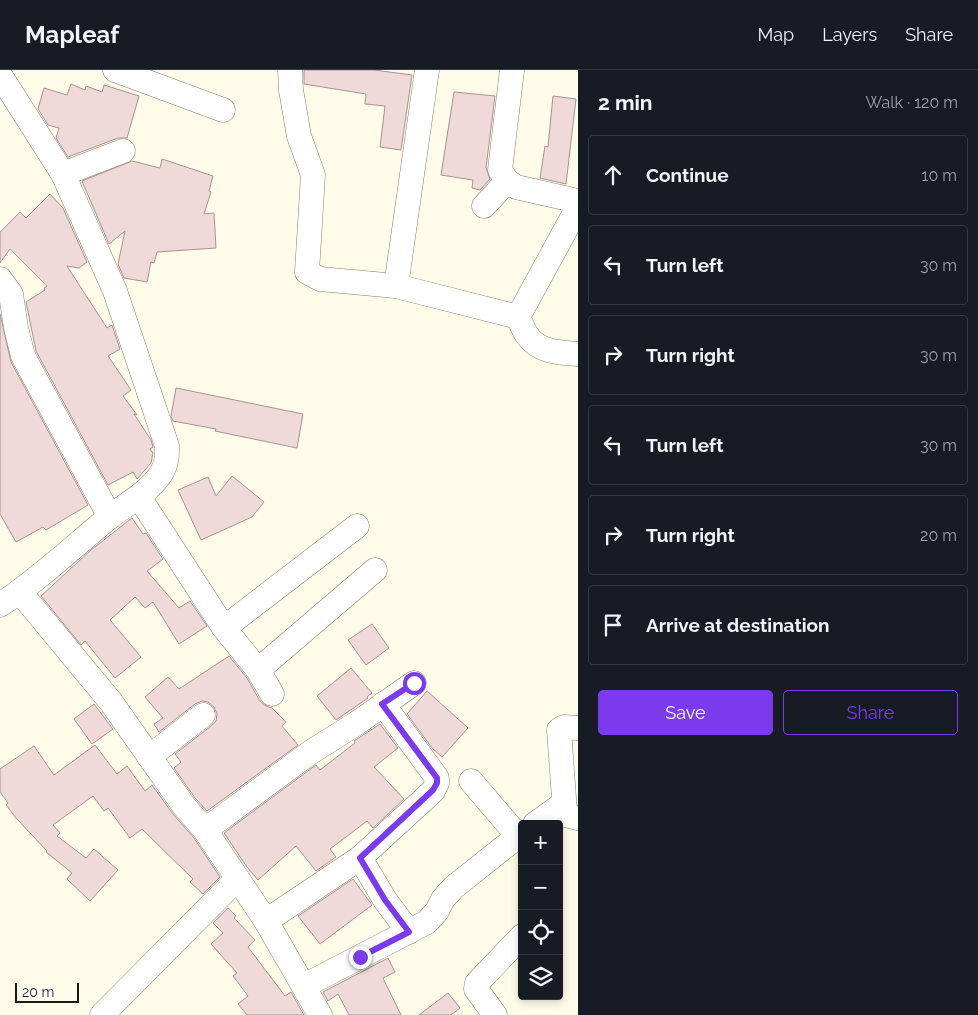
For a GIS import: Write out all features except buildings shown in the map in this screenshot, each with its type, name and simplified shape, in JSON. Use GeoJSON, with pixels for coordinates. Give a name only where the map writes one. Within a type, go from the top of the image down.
{"type":"FeatureCollection","features":[{"type":"Feature","properties":{"kind":"street"},"geometry":{"type":"LineString","coordinates":[[115,70],[223,110]]}},
{"type":"Feature","properties":{"kind":"street"},"geometry":{"type":"LineString","coordinates":[[290,70],[291,90],[299,136],[313,175],[307,272],[320,278],[396,286],[518,317]]}},
{"type":"Feature","properties":{"kind":"street"},"geometry":{"type":"LineString","coordinates":[[396,286],[427,70]]}},
{"type":"Feature","properties":{"kind":"street"},"geometry":{"type":"LineString","coordinates":[[512,70],[500,170],[507,181],[516,187],[578,201]]}},
{"type":"Feature","properties":{"kind":"street"},"geometry":{"type":"LineString","coordinates":[[0,72],[63,174],[115,291],[167,446],[167,460],[161,473],[139,497],[110,517],[20,592],[0,606]]}},
{"type":"Feature","properties":{"kind":"street"},"geometry":{"type":"LineString","coordinates":[[63,174],[123,151]]}},
{"type":"Feature","properties":{"kind":"street"},"geometry":{"type":"LineString","coordinates":[[484,206],[507,181]]}},
{"type":"Feature","properties":{"kind":"street"},"geometry":{"type":"LineString","coordinates":[[518,317],[578,207]]}},
{"type":"Feature","properties":{"kind":"street"},"geometry":{"type":"LineString","coordinates":[[0,279],[11,294],[16,328],[23,356],[110,517]]}},
{"type":"Feature","properties":{"kind":"street"},"geometry":{"type":"LineString","coordinates":[[518,317],[527,336],[538,345],[551,352],[578,354]]}},
{"type":"Feature","properties":{"kind":"street"},"geometry":{"type":"LineString","coordinates":[[139,497],[224,628],[258,670],[272,694]]}},
{"type":"Feature","properties":{"kind":"street"},"geometry":{"type":"LineString","coordinates":[[224,628],[357,526]]}},
{"type":"Feature","properties":{"kind":"street"},"geometry":{"type":"LineString","coordinates":[[258,670],[375,570]]}},
{"type":"Feature","properties":{"kind":"street"},"geometry":{"type":"LineString","coordinates":[[20,592],[111,702],[184,806],[206,830],[237,880],[266,921],[320,1015]]}},
{"type":"Feature","properties":{"kind":"street"},"geometry":{"type":"LineString","coordinates":[[206,830],[311,752],[358,723],[382,704],[414,683]]}},
{"type":"Feature","properties":{"kind":"street"},"geometry":{"type":"LineString","coordinates":[[266,921],[360,858],[433,790],[437,783],[437,778],[382,704]]}},
{"type":"Feature","properties":{"kind":"street"},"geometry":{"type":"LineString","coordinates":[[149,757],[203,715]]}},
{"type":"Feature","properties":{"kind":"street"},"geometry":{"type":"LineString","coordinates":[[550,820],[571,811],[559,730],[564,727],[578,728]]}},
{"type":"Feature","properties":{"kind":"street"},"geometry":{"type":"LineString","coordinates":[[471,781],[518,825]]}},
{"type":"Feature","properties":{"kind":"street"},"geometry":{"type":"LineString","coordinates":[[304,986],[427,922],[454,887],[518,837]]}},
{"type":"Feature","properties":{"kind":"street"},"geometry":{"type":"LineString","coordinates":[[360,858],[385,900],[409,932]]}},
{"type":"Feature","properties":{"kind":"street"},"geometry":{"type":"LineString","coordinates":[[102,1015],[237,880]]}},
{"type":"Feature","properties":{"kind":"street"},"geometry":{"type":"LineString","coordinates":[[495,1015],[476,989],[477,983],[518,940]]}},
{"type":"Feature","properties":{"kind":"route"},"geometry":{"type":"LineString","coordinates":[[360,957],[409,932],[385,900],[360,858],[433,790],[437,783],[437,778],[382,704],[414,683]]}}]}
